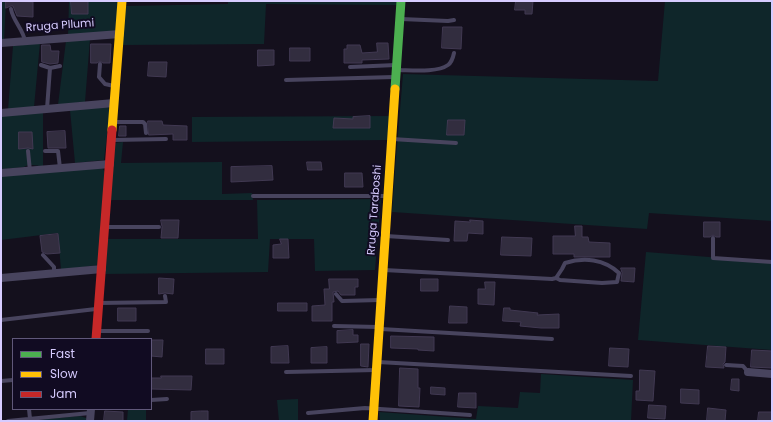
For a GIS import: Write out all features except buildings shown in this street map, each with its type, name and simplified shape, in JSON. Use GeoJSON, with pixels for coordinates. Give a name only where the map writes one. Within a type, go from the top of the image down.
{"type":"FeatureCollection","features":[{"type":"Feature","properties":{"kind":"street"},"geometry":{"type":"LineString","coordinates":[[96,335],[122,1]]}},
{"type":"Feature","properties":{"kind":"street","name":"Rruga Taraboshi"},"geometry":{"type":"LineString","coordinates":[[373,421],[401,1]]}},
{"type":"Feature","properties":{"kind":"street","name":"Rruga Pllumi"},"geometry":{"type":"LineString","coordinates":[[1,42],[120,34]]}},
{"type":"Feature","properties":{"kind":"street"},"geometry":{"type":"LineString","coordinates":[[1,113],[114,103]]}},
{"type":"Feature","properties":{"kind":"street"},"geometry":{"type":"LineString","coordinates":[[1,173],[110,164]]}},
{"type":"Feature","properties":{"kind":"street"},"geometry":{"type":"LineString","coordinates":[[1,278],[102,269]]}},
{"type":"Feature","properties":{"kind":"street"},"geometry":{"type":"LineString","coordinates":[[748,372],[772,374]]}},
{"type":"Feature","properties":{"kind":"lane"},"geometry":{"type":"LineString","coordinates":[[11,9],[12,16],[23,32],[25,41]]}},
{"type":"Feature","properties":{"kind":"lane"},"geometry":{"type":"LineString","coordinates":[[400,20],[454,20]]}},
{"type":"Feature","properties":{"kind":"lane"},"geometry":{"type":"LineString","coordinates":[[286,80],[439,69],[447,66],[452,61],[454,53]]}},
{"type":"Feature","properties":{"kind":"lane"},"geometry":{"type":"LineString","coordinates":[[100,64],[99,77],[105,84],[116,86]]}},
{"type":"Feature","properties":{"kind":"lane"},"geometry":{"type":"LineString","coordinates":[[41,65],[50,68],[60,66]]}},
{"type":"Feature","properties":{"kind":"lane"},"geometry":{"type":"LineString","coordinates":[[350,67],[396,71]]}},
{"type":"Feature","properties":{"kind":"lane"},"geometry":{"type":"LineString","coordinates":[[47,109],[50,68]]}},
{"type":"Feature","properties":{"kind":"lane"},"geometry":{"type":"LineString","coordinates":[[113,122],[143,122],[145,124],[146,133]]}},
{"type":"Feature","properties":{"kind":"lane"},"geometry":{"type":"LineString","coordinates":[[112,140],[166,139]]}},
{"type":"Feature","properties":{"kind":"lane"},"geometry":{"type":"LineString","coordinates":[[391,139],[456,143]]}},
{"type":"Feature","properties":{"kind":"lane"},"geometry":{"type":"LineString","coordinates":[[28,150],[30,171]]}},
{"type":"Feature","properties":{"kind":"lane"},"geometry":{"type":"LineString","coordinates":[[45,151],[58,151],[60,168]]}},
{"type":"Feature","properties":{"kind":"lane"},"geometry":{"type":"LineString","coordinates":[[253,196],[388,196]]}},
{"type":"Feature","properties":{"kind":"lane"},"geometry":{"type":"LineString","coordinates":[[105,226],[159,227]]}},
{"type":"Feature","properties":{"kind":"lane"},"geometry":{"type":"LineString","coordinates":[[385,236],[448,240]]}},
{"type":"Feature","properties":{"kind":"lane"},"geometry":{"type":"LineString","coordinates":[[713,238],[713,258],[772,262]]}},
{"type":"Feature","properties":{"kind":"lane"},"geometry":{"type":"LineString","coordinates":[[43,255],[54,267],[54,273]]}},
{"type":"Feature","properties":{"kind":"lane"},"geometry":{"type":"LineString","coordinates":[[383,270],[610,282],[617,282],[619,273],[611,265],[594,260],[575,259],[565,263],[556,278]]}},
{"type":"Feature","properties":{"kind":"lane"},"geometry":{"type":"LineString","coordinates":[[336,294],[342,301],[380,300]]}},
{"type":"Feature","properties":{"kind":"lane"},"geometry":{"type":"LineString","coordinates":[[1,320],[99,306],[166,302],[165,296]]}},
{"type":"Feature","properties":{"kind":"lane"},"geometry":{"type":"LineString","coordinates":[[334,326],[552,339]]}},
{"type":"Feature","properties":{"kind":"lane"},"geometry":{"type":"LineString","coordinates":[[96,335],[148,331]]}},
{"type":"Feature","properties":{"kind":"lane"},"geometry":{"type":"LineString","coordinates":[[726,365],[743,366],[748,372]]}},
{"type":"Feature","properties":{"kind":"lane"},"geometry":{"type":"LineString","coordinates":[[286,372],[376,366],[631,376]]}},
{"type":"Feature","properties":{"kind":"lane"},"geometry":{"type":"LineString","coordinates":[[1,381],[12,380]]}},
{"type":"Feature","properties":{"kind":"lane"},"geometry":{"type":"LineString","coordinates":[[152,400],[167,399]]}},
{"type":"Feature","properties":{"kind":"lane"},"geometry":{"type":"LineString","coordinates":[[308,413],[365,408],[470,415]]}},
{"type":"Feature","properties":{"kind":"lane"},"geometry":{"type":"LineString","coordinates":[[29,410],[30,419]]}},
{"type":"Feature","properties":{"kind":"lane"},"geometry":{"type":"LineString","coordinates":[[60,410],[60,416]]}},
{"type":"Feature","properties":{"kind":"lane"},"geometry":{"type":"LineString","coordinates":[[8,421],[90,414]]}},
{"type":"Feature","properties":{"kind":"green space"},"geometry":{"type":"Polygon","coordinates":[[[1,1],[6,1],[4,41],[1,41],[1,1]]]}},
{"type":"Feature","properties":{"kind":"green space"},"geometry":{"type":"Polygon","coordinates":[[[69,1],[119,1],[115,32],[68,36],[69,1]]]}},
{"type":"Feature","properties":{"kind":"green space"},"geometry":{"type":"Polygon","coordinates":[[[228,1],[397,1],[397,5],[266,4],[264,44],[122,45],[124,6],[228,4],[228,1]]]}},
{"type":"Feature","properties":{"kind":"green space"},"geometry":{"type":"Polygon","coordinates":[[[665,1],[772,1],[772,221],[649,213],[647,229],[392,212],[403,74],[658,81],[665,1]]]}},
{"type":"Feature","properties":{"kind":"green space"},"geometry":{"type":"Polygon","coordinates":[[[90,39],[85,102],[58,105],[66,41],[90,39]]]}},
{"type":"Feature","properties":{"kind":"green space"},"geometry":{"type":"Polygon","coordinates":[[[40,43],[34,107],[8,110],[13,46],[40,43]]]}},
{"type":"Feature","properties":{"kind":"green space"},"geometry":{"type":"Polygon","coordinates":[[[107,106],[110,110],[104,160],[75,163],[70,110],[107,106]]]}},
{"type":"Feature","properties":{"kind":"green space"},"geometry":{"type":"Polygon","coordinates":[[[43,112],[43,166],[31,165],[24,167],[1,168],[1,116],[43,112]]]}},
{"type":"Feature","properties":{"kind":"green space"},"geometry":{"type":"Polygon","coordinates":[[[390,116],[388,140],[192,142],[192,117],[390,116]]]}},
{"type":"Feature","properties":{"kind":"green space"},"geometry":{"type":"Polygon","coordinates":[[[123,142],[121,163],[222,162],[222,194],[252,193],[253,200],[110,200],[114,143],[123,142]]]}},
{"type":"Feature","properties":{"kind":"green space"},"geometry":{"type":"Polygon","coordinates":[[[102,168],[106,173],[98,265],[61,270],[58,233],[1,240],[1,175],[102,168]]]}},
{"type":"Feature","properties":{"kind":"green space"},"geometry":{"type":"Polygon","coordinates":[[[381,199],[375,270],[315,271],[314,239],[270,239],[268,272],[104,274],[107,239],[258,239],[257,200],[381,199]]]}},
{"type":"Feature","properties":{"kind":"green space"},"geometry":{"type":"Polygon","coordinates":[[[646,252],[772,262],[772,350],[638,340],[646,252]]]}},
{"type":"Feature","properties":{"kind":"green space"},"geometry":{"type":"Polygon","coordinates":[[[541,374],[633,380],[631,421],[380,421],[379,412],[476,419],[478,406],[518,408],[520,392],[540,393],[541,374]]]}},
{"type":"Feature","properties":{"kind":"green space"},"geometry":{"type":"Polygon","coordinates":[[[298,399],[298,421],[279,421],[277,400],[298,399]]]}},
{"type":"Feature","properties":{"kind":"green space"},"geometry":{"type":"Polygon","coordinates":[[[128,410],[146,410],[146,421],[127,421],[128,410]]]}},
{"type":"Feature","properties":{"kind":"green space"},"geometry":{"type":"Polygon","coordinates":[[[80,416],[86,418],[86,421],[24,421],[80,416]]]}},
{"type":"Feature","properties":{"kind":"traffic: fast"},"geometry":{"type":"LineString","coordinates":[[395,89],[401,1]]}},
{"type":"Feature","properties":{"kind":"traffic: slow"},"geometry":{"type":"LineString","coordinates":[[112,130],[122,1]]}},
{"type":"Feature","properties":{"kind":"traffic: slow"},"geometry":{"type":"LineString","coordinates":[[373,421],[395,89]]}},
{"type":"Feature","properties":{"kind":"traffic: jam"},"geometry":{"type":"LineString","coordinates":[[96,338],[112,130]]}}]}
